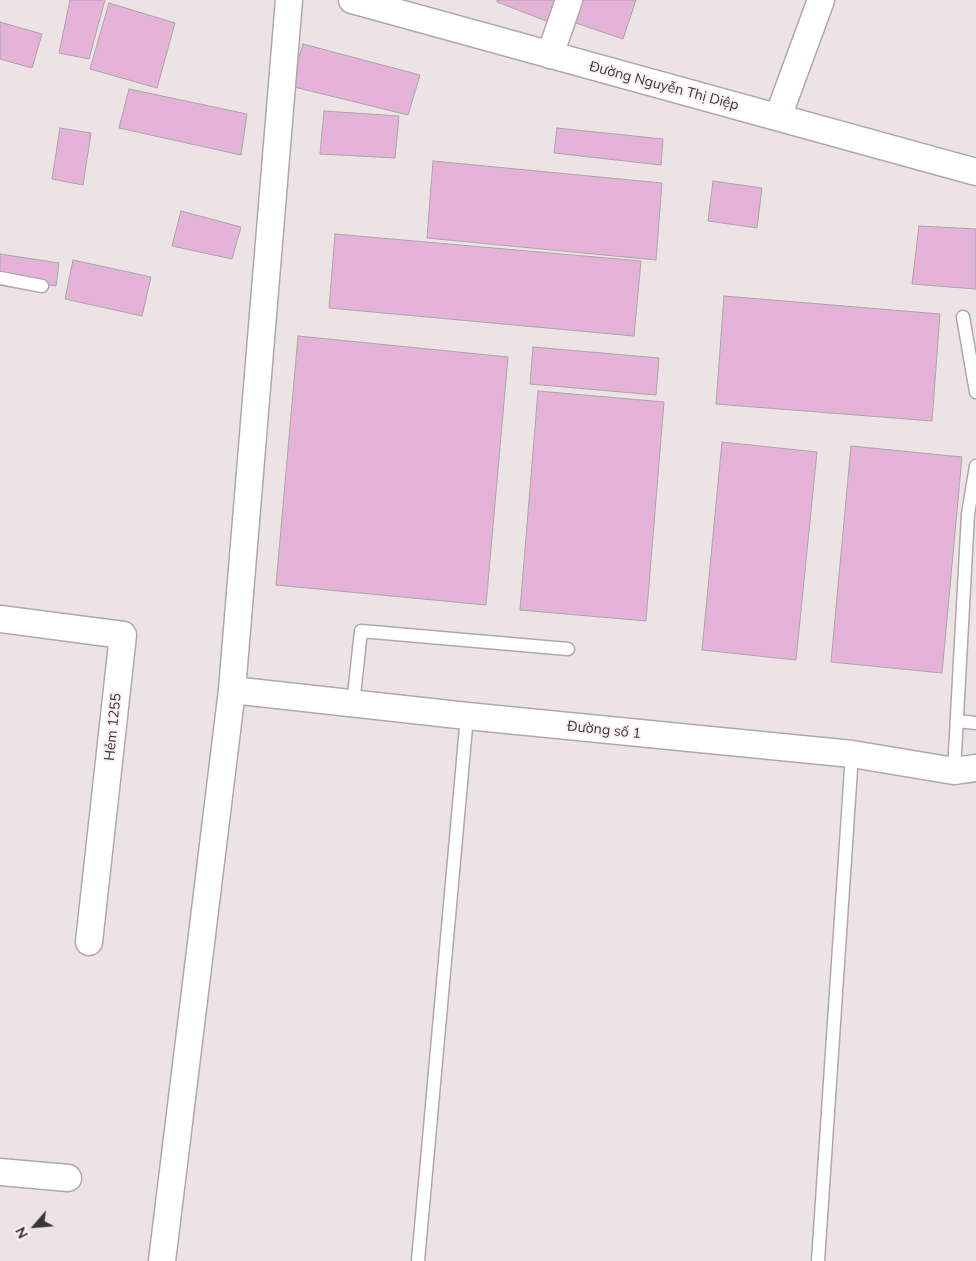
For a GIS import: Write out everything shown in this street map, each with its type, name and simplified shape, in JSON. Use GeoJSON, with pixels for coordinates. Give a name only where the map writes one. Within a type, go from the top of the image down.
{"type":"FeatureCollection","features":[{"type":"Feature","properties":{"kind":"street"},"geometry":{"type":"LineString","coordinates":[[162,1261],[232,690],[289,0]]}},
{"type":"Feature","properties":{"kind":"street","name":"Đường Nguyễn Thị Diệp"},"geometry":{"type":"LineString","coordinates":[[352,0],[976,172]]}},
{"type":"Feature","properties":{"kind":"street"},"geometry":{"type":"LineString","coordinates":[[550,55],[569,0]]}},
{"type":"Feature","properties":{"kind":"street"},"geometry":{"type":"LineString","coordinates":[[778,117],[821,0]]}},
{"type":"Feature","properties":{"kind":"street","name":"Hẻm 1255"},"geometry":{"type":"LineString","coordinates":[[0,619],[123,635],[89,942]]}},
{"type":"Feature","properties":{"kind":"street","name":"Đường số 1"},"geometry":{"type":"LineString","coordinates":[[232,690],[467,716],[852,754],[965,769]]}},
{"type":"Feature","properties":{"kind":"street"},"geometry":{"type":"LineString","coordinates":[[0,1172],[68,1178]]}},
{"type":"Feature","properties":{"kind":"lane"},"geometry":{"type":"LineString","coordinates":[[0,278],[42,286]]}},
{"type":"Feature","properties":{"kind":"lane"},"geometry":{"type":"LineString","coordinates":[[963,317],[976,392]]}},
{"type":"Feature","properties":{"kind":"lane"},"geometry":{"type":"LineString","coordinates":[[965,769],[957,721],[968,514],[976,466]]}},
{"type":"Feature","properties":{"kind":"lane"},"geometry":{"type":"LineString","coordinates":[[353,704],[361,630],[568,649]]}},
{"type":"Feature","properties":{"kind":"lane"},"geometry":{"type":"LineString","coordinates":[[418,1261],[467,716]]}},
{"type":"Feature","properties":{"kind":"lane"},"geometry":{"type":"LineString","coordinates":[[957,721],[976,723]]}},
{"type":"Feature","properties":{"kind":"lane"},"geometry":{"type":"LineString","coordinates":[[818,1261],[852,754]]}},
{"type":"Feature","properties":{"kind":"building"},"geometry":{"type":"Polygon","coordinates":[[[70,0],[105,0],[89,59],[59,53],[70,0]]]}},
{"type":"Feature","properties":{"kind":"building"},"geometry":{"type":"Polygon","coordinates":[[[497,0],[558,0],[549,22],[497,2],[497,0]]]}},
{"type":"Feature","properties":{"kind":"building"},"geometry":{"type":"Polygon","coordinates":[[[577,0],[636,0],[623,39],[570,21],[577,0]]]}},
{"type":"Feature","properties":{"kind":"building"},"geometry":{"type":"Polygon","coordinates":[[[109,3],[175,23],[157,88],[90,69],[109,3]]]}},
{"type":"Feature","properties":{"kind":"building"},"geometry":{"type":"Polygon","coordinates":[[[0,22],[42,34],[32,68],[0,59],[0,22]]]}},
{"type":"Feature","properties":{"kind":"building"},"geometry":{"type":"Polygon","coordinates":[[[303,44],[420,75],[408,115],[290,86],[303,44]]]}},
{"type":"Feature","properties":{"kind":"building"},"geometry":{"type":"Polygon","coordinates":[[[129,89],[247,114],[241,155],[119,128],[129,89]]]}},
{"type":"Feature","properties":{"kind":"building"},"geometry":{"type":"Polygon","coordinates":[[[324,111],[399,116],[395,158],[320,154],[324,111]]]}},
{"type":"Feature","properties":{"kind":"building"},"geometry":{"type":"Polygon","coordinates":[[[60,128],[91,133],[83,185],[52,179],[60,128]]]}},
{"type":"Feature","properties":{"kind":"building"},"geometry":{"type":"Polygon","coordinates":[[[557,128],[663,139],[661,165],[554,153],[557,128]]]}},
{"type":"Feature","properties":{"kind":"building"},"geometry":{"type":"Polygon","coordinates":[[[433,161],[662,183],[656,260],[427,238],[433,161]]]}},
{"type":"Feature","properties":{"kind":"building"},"geometry":{"type":"Polygon","coordinates":[[[713,181],[762,188],[757,228],[708,221],[713,181]]]}},
{"type":"Feature","properties":{"kind":"building"},"geometry":{"type":"Polygon","coordinates":[[[181,211],[241,227],[232,259],[172,246],[181,211]]]}},
{"type":"Feature","properties":{"kind":"building"},"geometry":{"type":"Polygon","coordinates":[[[919,226],[976,229],[976,289],[912,284],[919,226]]]}},
{"type":"Feature","properties":{"kind":"building"},"geometry":{"type":"Polygon","coordinates":[[[335,234],[641,261],[634,336],[329,308],[335,234]]]}},
{"type":"Feature","properties":{"kind":"building"},"geometry":{"type":"Polygon","coordinates":[[[0,254],[59,263],[56,286],[0,278],[0,254]]]}},
{"type":"Feature","properties":{"kind":"building"},"geometry":{"type":"Polygon","coordinates":[[[73,260],[151,277],[142,316],[65,299],[73,260]]]}},
{"type":"Feature","properties":{"kind":"building"},"geometry":{"type":"Polygon","coordinates":[[[724,296],[940,314],[932,421],[716,404],[724,296]]]}},
{"type":"Feature","properties":{"kind":"building"},"geometry":{"type":"Polygon","coordinates":[[[298,336],[508,357],[486,605],[276,585],[298,336]]]}},
{"type":"Feature","properties":{"kind":"building"},"geometry":{"type":"Polygon","coordinates":[[[533,347],[659,358],[656,395],[530,384],[533,347]]]}},
{"type":"Feature","properties":{"kind":"building"},"geometry":{"type":"Polygon","coordinates":[[[538,391],[664,402],[646,621],[520,610],[538,391]]]}},
{"type":"Feature","properties":{"kind":"building"},"geometry":{"type":"Polygon","coordinates":[[[722,442],[817,452],[796,660],[702,650],[722,442]]]}},
{"type":"Feature","properties":{"kind":"building"},"geometry":{"type":"Polygon","coordinates":[[[851,446],[962,457],[942,673],[831,662],[851,446]]]}}]}
